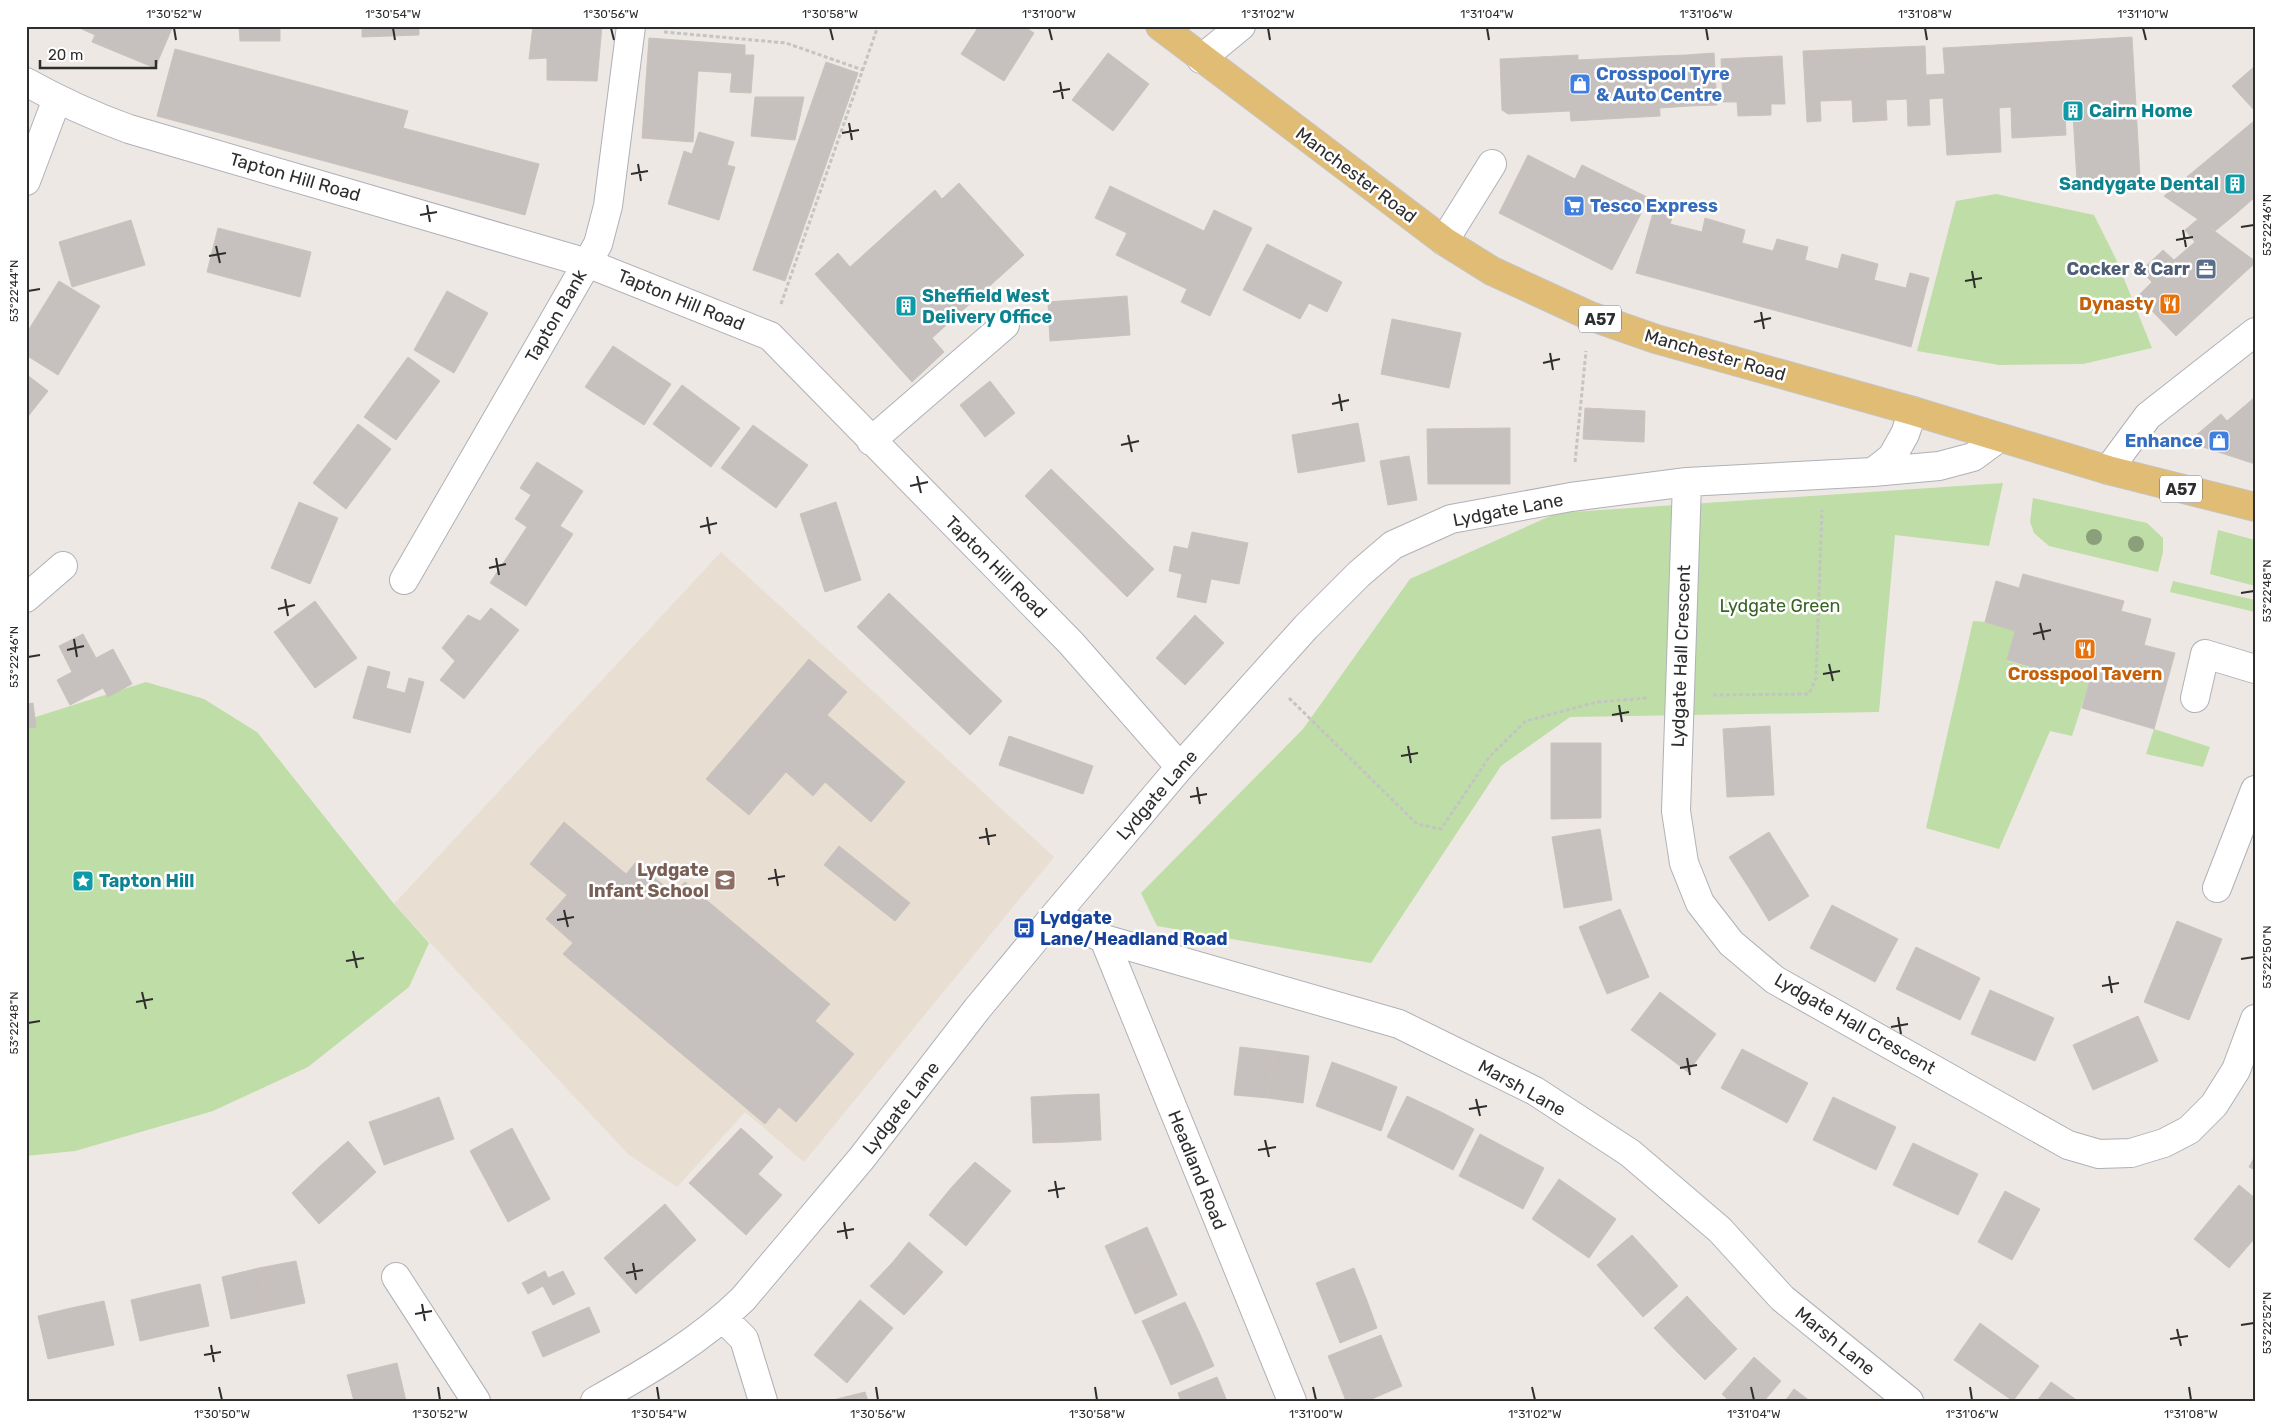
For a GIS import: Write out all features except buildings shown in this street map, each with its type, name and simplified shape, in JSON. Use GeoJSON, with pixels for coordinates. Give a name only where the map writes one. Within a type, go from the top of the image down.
{"type":"FeatureCollection","features":[{"type":"Feature","properties":{"kind":"main road","name":"Manchester Road"},"geometry":{"type":"LineString","coordinates":[[1160,26],[1444,241],[1492,271],[1590,316],[1656,339],[1913,411],[2108,470],[2255,507]]}},
{"type":"Feature","properties":{"kind":"street"},"geometry":{"type":"LineString","coordinates":[[1202,59],[1241,26]]}},
{"type":"Feature","properties":{"kind":"street","name":"Tapton Bank"},"geometry":{"type":"LineString","coordinates":[[404,580],[598,244],[608,206],[643,29]]}},
{"type":"Feature","properties":{"kind":"street","name":"Tapton Hill Road"},"geometry":{"type":"LineString","coordinates":[[26,82],[94,116],[130,129],[587,262],[770,336],[1071,643],[1180,767]]}},
{"type":"Feature","properties":{"kind":"street"},"geometry":{"type":"LineString","coordinates":[[26,181],[57,99]]}},
{"type":"Feature","properties":{"kind":"street"},"geometry":{"type":"LineString","coordinates":[[1444,241],[1492,164]]}},
{"type":"Feature","properties":{"kind":"street"},"geometry":{"type":"LineString","coordinates":[[871,441],[1005,325]]}},
{"type":"Feature","properties":{"kind":"street"},"geometry":{"type":"LineString","coordinates":[[2108,470],[2148,416],[2255,332]]}},
{"type":"Feature","properties":{"kind":"street"},"geometry":{"type":"LineString","coordinates":[[1873,472],[1892,457],[1905,434],[1913,411]]}},
{"type":"Feature","properties":{"kind":"street","name":"Lydgate Lane"},"geometry":{"type":"LineString","coordinates":[[595,1401],[629,1382],[723,1318],[785,1250],[861,1159],[977,1010],[1180,767],[1265,675],[1306,627],[1359,574],[1393,544],[1451,519],[1571,498],[1687,482],[1873,472],[1939,466],[1973,457],[1999,438]]}},
{"type":"Feature","properties":{"kind":"street","name":"Lydgate Hall Crescent"},"geometry":{"type":"LineString","coordinates":[[1687,482],[1676,811],[1684,864],[1700,902],[1731,943],[1784,985],[2068,1144],[2099,1154],[2131,1153],[2164,1143],[2189,1130],[2214,1105],[2236,1070],[2255,1019]]}},
{"type":"Feature","properties":{"kind":"street"},"geometry":{"type":"LineString","coordinates":[[26,598],[63,566]]}},
{"type":"Feature","properties":{"kind":"street"},"geometry":{"type":"LineString","coordinates":[[2195,698],[2205,654],[2255,669]]}},
{"type":"Feature","properties":{"kind":"street"},"geometry":{"type":"LineString","coordinates":[[2217,888],[2255,790]]}},
{"type":"Feature","properties":{"kind":"street","name":"Marsh Lane"},"geometry":{"type":"LineString","coordinates":[[1055,915],[1104,939],[1399,1024],[1535,1092],[1630,1153],[1720,1230],[1782,1298],[1909,1401]]}},
{"type":"Feature","properties":{"kind":"street","name":"Headland Road"},"geometry":{"type":"LineString","coordinates":[[1104,939],[1292,1401]]}},
{"type":"Feature","properties":{"kind":"street"},"geometry":{"type":"LineString","coordinates":[[396,1277],[476,1401]]}},
{"type":"Feature","properties":{"kind":"street"},"geometry":{"type":"LineString","coordinates":[[723,1318],[744,1339],[763,1401]]}},
{"type":"Feature","properties":{"kind":"path"},"geometry":{"type":"LineString","coordinates":[[770,336],[878,26]]}},
{"type":"Feature","properties":{"kind":"path"},"geometry":{"type":"LineString","coordinates":[[643,29],[786,43],[863,70]]}},
{"type":"Feature","properties":{"kind":"path"},"geometry":{"type":"LineString","coordinates":[[1571,498],[1590,316]]}},
{"type":"Feature","properties":{"kind":"path"},"geometry":{"type":"LineString","coordinates":[[1265,675],[1417,824],[1441,829],[1490,756],[1526,721],[1597,702],[1679,695],[1809,694],[1816,678],[1824,474]]}},
{"type":"Feature","properties":{"kind":"shaded area","name":"Lydgate Infant School"},"geometry":{"type":"Polygon","coordinates":[[[721,552],[1054,857],[804,1162],[745,1112],[677,1187],[628,1154],[394,904],[721,552]]]}},
{"type":"Feature","properties":{"kind":"green space"},"geometry":{"type":"Polygon","coordinates":[[[1996,194],[2094,215],[2116,259],[2152,348],[2083,364],[1999,365],[1917,351],[1956,201],[1996,194]]]}},
{"type":"Feature","properties":{"kind":"green space","name":"Lydgate Green"},"geometry":{"type":"Polygon","coordinates":[[[2003,483],[1989,546],[1895,535],[1879,712],[1570,717],[1501,766],[1371,963],[1157,926],[1141,893],[1303,729],[1410,579],[1557,513],[2003,483]]]}},
{"type":"Feature","properties":{"kind":"green space"},"geometry":{"type":"Polygon","coordinates":[[[2033,498],[2147,523],[2163,538],[2163,552],[2158,572],[2049,546],[2034,533],[2030,522],[2033,498]]]}},
{"type":"Feature","properties":{"kind":"green space"},"geometry":{"type":"Polygon","coordinates":[[[2218,530],[2255,540],[2255,586],[2210,574],[2218,530]]]}},
{"type":"Feature","properties":{"kind":"green space"},"geometry":{"type":"Polygon","coordinates":[[[2173,581],[2255,600],[2255,612],[2170,592],[2173,581]]]}},
{"type":"Feature","properties":{"kind":"green space"},"geometry":{"type":"Polygon","coordinates":[[[1973,621],[1985,622],[2015,631],[2007,661],[2089,683],[2072,736],[2050,731],[1999,849],[1926,828],[1973,621]]]}},
{"type":"Feature","properties":{"kind":"green space"},"geometry":{"type":"Polygon","coordinates":[[[146,682],[204,699],[257,732],[394,904],[429,943],[409,987],[308,1067],[213,1111],[75,1151],[26,1156],[26,720],[146,682]]]}},
{"type":"Feature","properties":{"kind":"green space"},"geometry":{"type":"Polygon","coordinates":[[[2154,729],[2210,747],[2203,767],[2146,754],[2154,729]]]}},
{"type":"Feature","properties":{"kind":"place","name":"Crosspool Tyre & Auto Centre"},"geometry":{"type":"Point","coordinates":[1580,84]}},
{"type":"Feature","properties":{"kind":"place","name":"Cairn Home"},"geometry":{"type":"Point","coordinates":[2073,111]}},
{"type":"Feature","properties":{"kind":"place","name":"Sandygate Dental"},"geometry":{"type":"Point","coordinates":[2235,184]}},
{"type":"Feature","properties":{"kind":"place","name":"Tesco Express"},"geometry":{"type":"Point","coordinates":[1574,206]}},
{"type":"Feature","properties":{"kind":"place","name":"Cocker & Carr"},"geometry":{"type":"Point","coordinates":[2206,269]}},
{"type":"Feature","properties":{"kind":"place","name":"Dynasty"},"geometry":{"type":"Point","coordinates":[2170,304]}},
{"type":"Feature","properties":{"kind":"place","name":"Sheffield West Delivery Office"},"geometry":{"type":"Point","coordinates":[906,306]}},
{"type":"Feature","properties":{"kind":"place","name":"Enhance"},"geometry":{"type":"Point","coordinates":[2219,441]}},
{"type":"Feature","properties":{"kind":"place","name":"Crosspool Tavern"},"geometry":{"type":"Point","coordinates":[2085,649]}},
{"type":"Feature","properties":{"kind":"place","name":"Lydgate Infant School"},"geometry":{"type":"Point","coordinates":[725,880]}},
{"type":"Feature","properties":{"kind":"place","name":"Tapton Hill"},"geometry":{"type":"Point","coordinates":[83,881]}},
{"type":"Feature","properties":{"kind":"place","name":"Lydgate Lane/Headland Road"},"geometry":{"type":"Point","coordinates":[1024,928]}}]}
